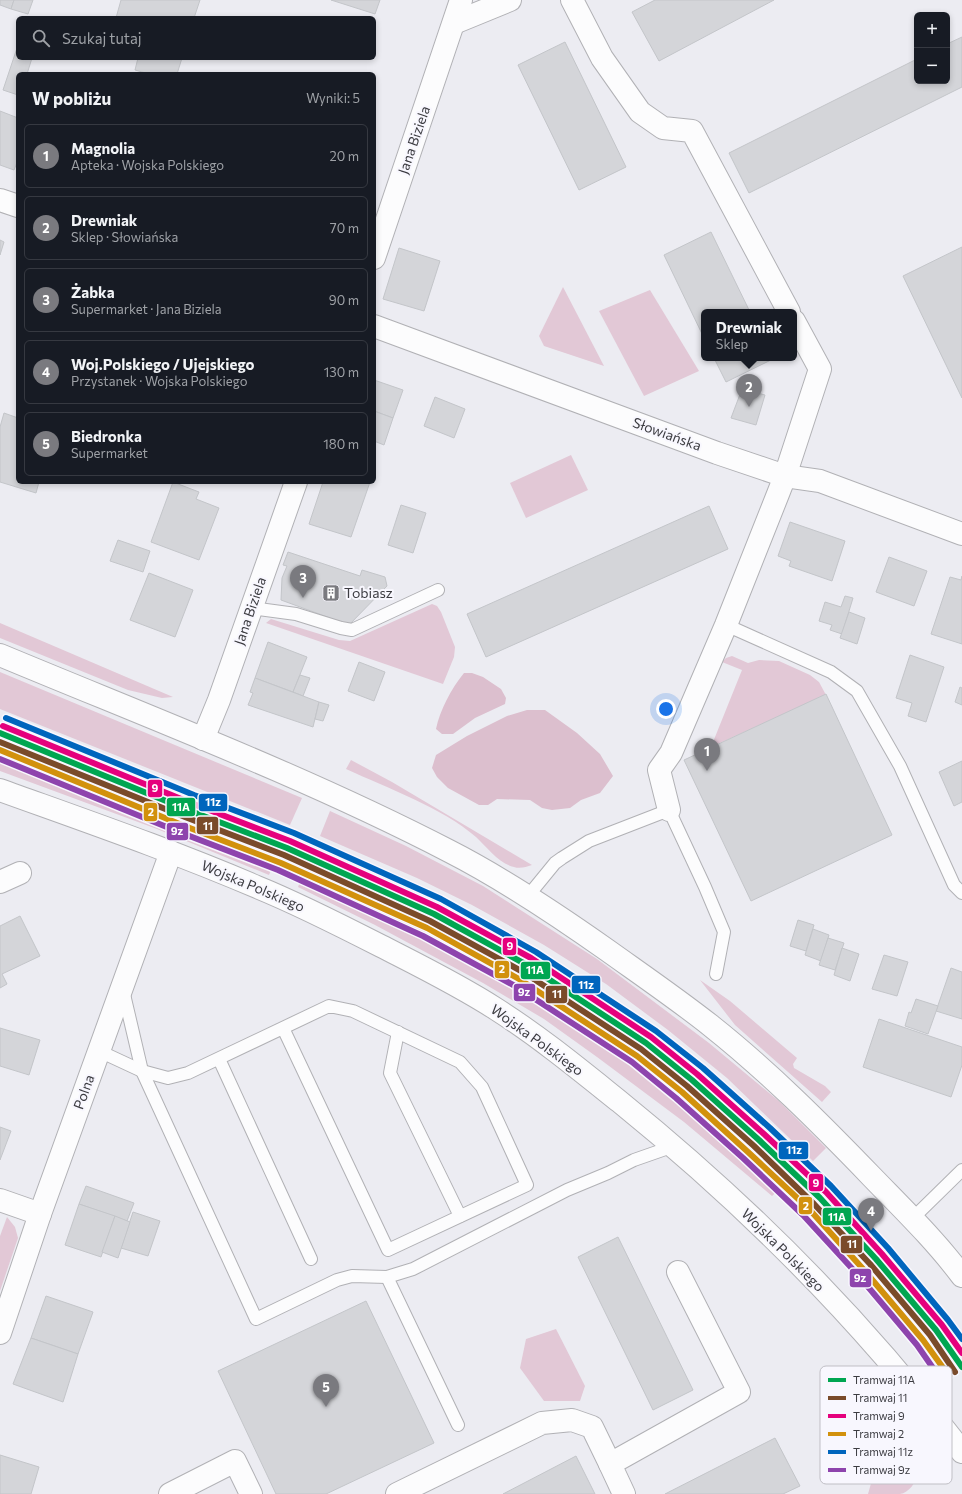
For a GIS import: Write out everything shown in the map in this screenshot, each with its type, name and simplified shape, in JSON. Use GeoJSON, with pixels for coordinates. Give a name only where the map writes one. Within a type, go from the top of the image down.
{"type":"FeatureCollection","features":[{"type":"Feature","properties":{"kind":"street","name":"Jana Biziela"},"geometry":{"type":"LineString","coordinates":[[376,252],[461,0]]}},
{"type":"Feature","properties":{"kind":"street"},"geometry":{"type":"LineString","coordinates":[[454,23],[510,0]]}},
{"type":"Feature","properties":{"kind":"street"},"geometry":{"type":"LineString","coordinates":[[572,0],[602,58],[640,112],[663,128],[692,131],[787,309]]}},
{"type":"Feature","properties":{"kind":"street"},"geometry":{"type":"LineString","coordinates":[[0,200],[16,205]]}},
{"type":"Feature","properties":{"kind":"street","name":"Słowiańska"},"geometry":{"type":"LineString","coordinates":[[376,327],[718,453],[785,476],[820,481],[962,534]]}},
{"type":"Feature","properties":{"kind":"street"},"geometry":{"type":"LineString","coordinates":[[669,810],[659,770],[671,753],[726,625],[785,476],[820,369],[797,327]]}},
{"type":"Feature","properties":{"kind":"street","name":"Jana Biziela"},"geometry":{"type":"LineString","coordinates":[[203,739],[252,608],[295,484]]}},
{"type":"Feature","properties":{"kind":"street"},"geometry":{"type":"LineString","coordinates":[[0,655],[348,801],[451,852],[528,896],[667,992],[712,1027],[822,1125],[935,1242],[962,1276]]}},
{"type":"Feature","properties":{"kind":"street","name":"Wojska Polskiego"},"geometry":{"type":"LineString","coordinates":[[0,790],[171,852],[257,886],[340,925],[430,971],[496,1009],[559,1053],[674,1146],[774,1240],[852,1320],[892,1366]]}},
{"type":"Feature","properties":{"kind":"street","name":"Polna"},"geometry":{"type":"LineString","coordinates":[[2,1321],[171,852]]}},
{"type":"Feature","properties":{"kind":"street"},"geometry":{"type":"LineString","coordinates":[[0,882],[20,873]]}},
{"type":"Feature","properties":{"kind":"street"},"geometry":{"type":"LineString","coordinates":[[0,1200],[40,1214]]}},
{"type":"Feature","properties":{"kind":"street"},"geometry":{"type":"LineString","coordinates":[[610,1464],[739,1392],[678,1272]]}},
{"type":"Feature","properties":{"kind":"street"},"geometry":{"type":"LineString","coordinates":[[397,1494],[542,1423],[572,1420],[592,1426],[624,1494]]}},
{"type":"Feature","properties":{"kind":"street","name":"Wojska Polskiego"},"geometry":{"type":"LineString","coordinates":[[952,1439],[962,1452]]}},
{"type":"Feature","properties":{"kind":"street"},"geometry":{"type":"LineString","coordinates":[[170,1494],[235,1461],[251,1494]]}},
{"type":"Feature","properties":{"kind":"lane"},"geometry":{"type":"LineString","coordinates":[[252,608],[296,614],[352,630],[438,590]]}},
{"type":"Feature","properties":{"kind":"lane"},"geometry":{"type":"LineString","coordinates":[[726,625],[831,672],[857,691],[900,766],[954,884],[962,893]]}},
{"type":"Feature","properties":{"kind":"lane"},"geometry":{"type":"LineString","coordinates":[[528,896],[555,863],[589,841],[669,810],[706,887],[724,932],[716,974]]}},
{"type":"Feature","properties":{"kind":"lane"},"geometry":{"type":"LineString","coordinates":[[122,986],[142,1071],[256,1319],[286,1306],[337,1280],[352,1276],[387,1277],[413,1269],[566,1190],[638,1159],[674,1146]]}},
{"type":"Feature","properties":{"kind":"lane"},"geometry":{"type":"LineString","coordinates":[[99,1051],[142,1071],[168,1078],[188,1073],[329,1006],[353,1011],[460,1062],[482,1087],[527,1185],[388,1250],[283,1028]]}},
{"type":"Feature","properties":{"kind":"lane"},"geometry":{"type":"LineString","coordinates":[[398,1032],[390,1073],[460,1216]]}},
{"type":"Feature","properties":{"kind":"lane"},"geometry":{"type":"LineString","coordinates":[[219,1059],[311,1259]]}},
{"type":"Feature","properties":{"kind":"lane"},"geometry":{"type":"LineString","coordinates":[[912,1219],[962,1170]]}},
{"type":"Feature","properties":{"kind":"lane"},"geometry":{"type":"LineString","coordinates":[[387,1277],[458,1425]]}},
{"type":"Feature","properties":{"kind":"shaded area"},"geometry":{"type":"Polygon","coordinates":[[[563,287],[604,366],[544,346],[539,336],[563,287]]]}},
{"type":"Feature","properties":{"kind":"shaded area"},"geometry":{"type":"Polygon","coordinates":[[[650,290],[699,371],[644,396],[599,311],[650,290]]]}},
{"type":"Feature","properties":{"kind":"shaded area"},"geometry":{"type":"Polygon","coordinates":[[[571,455],[588,490],[526,518],[510,483],[571,455]]]}},
{"type":"Feature","properties":{"kind":"shaded area"},"geometry":{"type":"Polygon","coordinates":[[[432,604],[437,606],[441,612],[455,647],[454,657],[443,684],[266,623],[271,619],[339,640],[350,641],[432,604]]]}},
{"type":"Feature","properties":{"kind":"shaded area"},"geometry":{"type":"Polygon","coordinates":[[[0,623],[173,697],[162,698],[128,690],[0,638],[0,623]]]}},
{"type":"Feature","properties":{"kind":"shaded area"},"geometry":{"type":"Polygon","coordinates":[[[732,656],[748,663],[759,660],[779,661],[810,675],[819,682],[826,695],[711,747],[742,670],[722,662],[726,658],[732,656]]]}},
{"type":"Feature","properties":{"kind":"shaded area"},"geometry":{"type":"Polygon","coordinates":[[[0,672],[302,798],[290,825],[0,709],[0,672]]]}},
{"type":"Feature","properties":{"kind":"shaded area"},"geometry":{"type":"Polygon","coordinates":[[[464,673],[472,673],[483,677],[501,689],[506,698],[505,704],[475,718],[453,734],[442,734],[436,729],[440,714],[450,693],[464,673]]]}},
{"type":"Feature","properties":{"kind":"shaded area"},"geometry":{"type":"Polygon","coordinates":[[[527,710],[545,710],[577,733],[600,754],[613,776],[600,793],[581,800],[570,808],[552,810],[542,808],[530,800],[497,799],[488,805],[479,805],[448,788],[437,777],[432,768],[436,755],[467,736],[507,716],[527,710]]]}},
{"type":"Feature","properties":{"kind":"shaded area"},"geometry":{"type":"Polygon","coordinates":[[[0,739],[279,851],[269,875],[157,829],[0,771],[0,739]]]}},
{"type":"Feature","properties":{"kind":"shaded area"},"geometry":{"type":"Polygon","coordinates":[[[351,760],[392,782],[532,865],[518,868],[503,862],[476,837],[448,817],[414,799],[346,769],[351,760]]]}},
{"type":"Feature","properties":{"kind":"shaded area"},"geometry":{"type":"Polygon","coordinates":[[[330,811],[406,846],[483,886],[597,959],[709,1043],[780,1102],[826,1148],[813,1161],[727,1078],[668,1030],[606,984],[544,945],[472,905],[417,878],[320,836],[330,811]]]}},
{"type":"Feature","properties":{"kind":"shaded area"},"geometry":{"type":"Polygon","coordinates":[[[307,864],[463,934],[593,1014],[674,1074],[792,1178],[772,1196],[684,1122],[544,1019],[483,983],[375,925],[298,887],[307,864]]]}},
{"type":"Feature","properties":{"kind":"shaded area"},"geometry":{"type":"Polygon","coordinates":[[[700,980],[730,1001],[797,1058],[793,1064],[794,1068],[825,1086],[831,1092],[822,1102],[735,1025],[700,980]]]}},
{"type":"Feature","properties":{"kind":"shaded area"},"geometry":{"type":"Polygon","coordinates":[[[7,1217],[15,1227],[18,1238],[0,1291],[0,1236],[7,1217]]]}},
{"type":"Feature","properties":{"kind":"shaded area"},"geometry":{"type":"Polygon","coordinates":[[[556,1329],[585,1386],[580,1401],[544,1401],[520,1368],[526,1339],[556,1329]]]}},
{"type":"Feature","properties":{"kind":"shaded area"},"geometry":{"type":"Polygon","coordinates":[[[871,1484],[914,1484],[906,1492],[900,1494],[868,1494],[871,1484]]]}},
{"type":"Feature","properties":{"kind":"building"},"geometry":{"type":"Polygon","coordinates":[[[0,0],[14,0],[11,9],[0,5],[0,0]]]}},
{"type":"Feature","properties":{"kind":"building"},"geometry":{"type":"Polygon","coordinates":[[[14,0],[33,0],[28,14],[11,9],[14,0]]]}},
{"type":"Feature","properties":{"kind":"building"},"geometry":{"type":"Polygon","coordinates":[[[121,0],[200,0],[195,16],[117,16],[121,0]]]}},
{"type":"Feature","properties":{"kind":"building"},"geometry":{"type":"Polygon","coordinates":[[[331,0],[380,0],[375,14],[331,0]]]}},
{"type":"Feature","properties":{"kind":"building"},"geometry":{"type":"Polygon","coordinates":[[[655,0],[774,0],[659,61],[632,12],[655,0]]]}},
{"type":"Feature","properties":{"kind":"building"},"geometry":{"type":"Polygon","coordinates":[[[962,37],[962,87],[749,193],[729,153],[914,60],[914,84],[950,84],[950,43],[962,37]]]}},
{"type":"Feature","properties":{"kind":"building"},"geometry":{"type":"Polygon","coordinates":[[[565,42],[626,167],[579,190],[518,65],[565,42]]]}},
{"type":"Feature","properties":{"kind":"building"},"geometry":{"type":"Polygon","coordinates":[[[16,51],[16,60],[31,60],[28,72],[16,72],[16,94],[3,90],[16,51]]]}},
{"type":"Feature","properties":{"kind":"building"},"geometry":{"type":"Polygon","coordinates":[[[138,60],[181,60],[178,72],[142,72],[135,70],[138,60]]]}},
{"type":"Feature","properties":{"kind":"building"},"geometry":{"type":"Polygon","coordinates":[[[0,111],[16,117],[16,165],[14,170],[0,165],[0,111]]]}},
{"type":"Feature","properties":{"kind":"building"},"geometry":{"type":"Polygon","coordinates":[[[711,232],[749,309],[701,309],[701,332],[664,255],[711,232]]]}},
{"type":"Feature","properties":{"kind":"building"},"geometry":{"type":"Polygon","coordinates":[[[0,240],[4,242],[0,255],[0,240]]]}},
{"type":"Feature","properties":{"kind":"building"},"geometry":{"type":"Polygon","coordinates":[[[962,247],[962,398],[903,276],[962,247]]]}},
{"type":"Feature","properties":{"kind":"building"},"geometry":{"type":"Polygon","coordinates":[[[399,248],[440,261],[424,311],[383,299],[399,248]]]}},
{"type":"Feature","properties":{"kind":"building"},"geometry":{"type":"Polygon","coordinates":[[[716,361],[769,361],[726,382],[716,361]]]}},
{"type":"Feature","properties":{"kind":"building"},"geometry":{"type":"Polygon","coordinates":[[[376,381],[403,390],[393,418],[376,412],[376,381]]]}},
{"type":"Feature","properties":{"kind":"building"},"geometry":{"type":"Polygon","coordinates":[[[742,389],[765,395],[756,425],[731,418],[742,389]]]}},
{"type":"Feature","properties":{"kind":"building"},"geometry":{"type":"Polygon","coordinates":[[[435,397],[465,409],[454,438],[424,426],[435,397]]]}},
{"type":"Feature","properties":{"kind":"building"},"geometry":{"type":"Polygon","coordinates":[[[376,412],[393,418],[384,445],[376,442],[376,412]]]}},
{"type":"Feature","properties":{"kind":"building"},"geometry":{"type":"Polygon","coordinates":[[[4,413],[16,417],[16,484],[38,484],[36,493],[0,482],[0,427],[4,413]]]}},
{"type":"Feature","properties":{"kind":"building"},"geometry":{"type":"Polygon","coordinates":[[[172,484],[178,484],[199,492],[196,499],[219,508],[199,560],[151,542],[172,484]]]}},
{"type":"Feature","properties":{"kind":"building"},"geometry":{"type":"Polygon","coordinates":[[[322,484],[369,484],[351,537],[309,524],[322,484]]]}},
{"type":"Feature","properties":{"kind":"building"},"geometry":{"type":"Polygon","coordinates":[[[401,505],[426,513],[413,553],[388,545],[401,505]]]}},
{"type":"Feature","properties":{"kind":"building"},"geometry":{"type":"Polygon","coordinates":[[[709,506],[728,549],[486,657],[467,614],[709,506]]]}},
{"type":"Feature","properties":{"kind":"building"},"geometry":{"type":"Polygon","coordinates":[[[790,522],[845,541],[832,581],[789,566],[791,561],[778,556],[790,522]]]}},
{"type":"Feature","properties":{"kind":"building"},"geometry":{"type":"Polygon","coordinates":[[[118,540],[150,551],[143,572],[110,561],[118,540]]]}},
{"type":"Feature","properties":{"kind":"building","name":"Tobiasz"},"geometry":{"type":"Polygon","coordinates":[[[288,552],[360,576],[362,570],[385,577],[387,586],[349,625],[281,600],[282,578],[287,566],[283,565],[288,552]]]}},
{"type":"Feature","properties":{"kind":"building"},"geometry":{"type":"Polygon","coordinates":[[[889,557],[927,571],[914,606],[876,592],[889,557]]]}},
{"type":"Feature","properties":{"kind":"building"},"geometry":{"type":"Polygon","coordinates":[[[149,573],[193,590],[175,637],[130,620],[149,573]]]}},
{"type":"Feature","properties":{"kind":"building"},"geometry":{"type":"Polygon","coordinates":[[[962,576],[962,644],[931,634],[950,577],[961,580],[962,576]]]}},
{"type":"Feature","properties":{"kind":"building"},"geometry":{"type":"Polygon","coordinates":[[[845,596],[853,598],[842,634],[830,630],[832,625],[819,621],[825,602],[841,607],[845,596]]]}},
{"type":"Feature","properties":{"kind":"building"},"geometry":{"type":"Polygon","coordinates":[[[849,612],[865,618],[857,644],[840,638],[849,612]]]}},
{"type":"Feature","properties":{"kind":"building"},"geometry":{"type":"Polygon","coordinates":[[[268,642],[307,657],[293,692],[255,678],[268,642]]]}},
{"type":"Feature","properties":{"kind":"building"},"geometry":{"type":"Polygon","coordinates":[[[910,655],[944,667],[926,722],[908,716],[912,703],[896,698],[910,655]]]}},
{"type":"Feature","properties":{"kind":"building"},"geometry":{"type":"Polygon","coordinates":[[[359,662],[385,672],[374,701],[348,691],[359,662]]]}},
{"type":"Feature","properties":{"kind":"building"},"geometry":{"type":"Polygon","coordinates":[[[300,675],[310,678],[303,696],[293,692],[300,675]]]}},
{"type":"Feature","properties":{"kind":"building"},"geometry":{"type":"Polygon","coordinates":[[[255,678],[319,702],[313,727],[248,705],[253,693],[250,692],[255,678]]]}},
{"type":"Feature","properties":{"kind":"building"},"geometry":{"type":"Polygon","coordinates":[[[960,687],[962,688],[962,705],[955,702],[960,687]]]}},
{"type":"Feature","properties":{"kind":"building"},"geometry":{"type":"Polygon","coordinates":[[[826,694],[892,835],[751,901],[684,760],[826,694]]]}},
{"type":"Feature","properties":{"kind":"building"},"geometry":{"type":"Polygon","coordinates":[[[319,702],[329,705],[323,721],[315,719],[319,702]]]}},
{"type":"Feature","properties":{"kind":"building"},"geometry":{"type":"Polygon","coordinates":[[[962,761],[962,802],[954,806],[939,772],[962,761]]]}},
{"type":"Feature","properties":{"kind":"building"},"geometry":{"type":"Polygon","coordinates":[[[20,916],[40,956],[2,974],[7,984],[0,988],[0,926],[20,916]]]}},
{"type":"Feature","properties":{"kind":"building"},"geometry":{"type":"Polygon","coordinates":[[[798,920],[814,925],[806,951],[790,946],[798,920]]]}},
{"type":"Feature","properties":{"kind":"building"},"geometry":{"type":"Polygon","coordinates":[[[813,929],[829,935],[821,961],[805,955],[813,929]]]}},
{"type":"Feature","properties":{"kind":"building"},"geometry":{"type":"Polygon","coordinates":[[[828,938],[844,943],[835,970],[819,965],[828,938]]]}},
{"type":"Feature","properties":{"kind":"building"},"geometry":{"type":"Polygon","coordinates":[[[842,948],[859,954],[850,981],[834,975],[842,948]]]}},
{"type":"Feature","properties":{"kind":"building"},"geometry":{"type":"Polygon","coordinates":[[[884,955],[908,962],[897,996],[872,989],[884,955]]]}},
{"type":"Feature","properties":{"kind":"building"},"geometry":{"type":"Polygon","coordinates":[[[951,968],[962,972],[962,1019],[936,1011],[951,968]]]}},
{"type":"Feature","properties":{"kind":"building"},"geometry":{"type":"Polygon","coordinates":[[[916,999],[938,1006],[928,1034],[905,1026],[909,1012],[911,1013],[916,999]]]}},
{"type":"Feature","properties":{"kind":"building"},"geometry":{"type":"Polygon","coordinates":[[[879,1019],[962,1047],[962,1065],[951,1097],[863,1067],[879,1019]]]}},
{"type":"Feature","properties":{"kind":"building"},"geometry":{"type":"Polygon","coordinates":[[[0,1028],[40,1040],[29,1075],[0,1066],[0,1028]]]}},
{"type":"Feature","properties":{"kind":"building"},"geometry":{"type":"Polygon","coordinates":[[[0,1127],[11,1131],[0,1160],[0,1127]]]}},
{"type":"Feature","properties":{"kind":"building"},"geometry":{"type":"Polygon","coordinates":[[[86,1186],[134,1203],[127,1221],[79,1204],[86,1186]]]}},
{"type":"Feature","properties":{"kind":"building"},"geometry":{"type":"Polygon","coordinates":[[[79,1204],[115,1216],[101,1257],[65,1245],[79,1204]]]}},
{"type":"Feature","properties":{"kind":"building"},"geometry":{"type":"Polygon","coordinates":[[[133,1212],[160,1221],[148,1256],[121,1248],[133,1212]]]}},
{"type":"Feature","properties":{"kind":"building"},"geometry":{"type":"Polygon","coordinates":[[[115,1216],[130,1222],[118,1258],[102,1252],[115,1216]]]}},
{"type":"Feature","properties":{"kind":"building"},"geometry":{"type":"Polygon","coordinates":[[[618,1237],[693,1390],[653,1410],[578,1257],[618,1237]]]}},
{"type":"Feature","properties":{"kind":"building"},"geometry":{"type":"Polygon","coordinates":[[[46,1296],[93,1312],[78,1354],[31,1338],[46,1296]]]}},
{"type":"Feature","properties":{"kind":"building"},"geometry":{"type":"Polygon","coordinates":[[[366,1301],[434,1443],[326,1494],[276,1494],[218,1371],[366,1301]]]}},
{"type":"Feature","properties":{"kind":"building"},"geometry":{"type":"Polygon","coordinates":[[[31,1338],[78,1354],[63,1402],[13,1384],[31,1338]]]}},
{"type":"Feature","properties":{"kind":"building"},"geometry":{"type":"Polygon","coordinates":[[[775,1438],[800,1486],[783,1494],[665,1494],[775,1438]]]}},
{"type":"Feature","properties":{"kind":"building"},"geometry":{"type":"Polygon","coordinates":[[[0,1455],[39,1467],[31,1494],[0,1494],[0,1455]]]}},
{"type":"Feature","properties":{"kind":"building"},"geometry":{"type":"Polygon","coordinates":[[[576,1456],[595,1494],[503,1494],[576,1456]]]}},
{"type":"Feature","properties":{"kind":"tram line","name":"11z"},"geometry":{"type":"LineString","coordinates":[[6,718],[194,795],[294,833],[441,899],[536,952],[656,1031],[703,1068],[770,1128],[831,1186],[888,1248],[962,1339]]}},
{"type":"Feature","properties":{"kind":"tram line","name":"9"},"geometry":{"type":"LineString","coordinates":[[3,726],[191,803],[290,841],[437,907],[531,958],[651,1037],[697,1074],[764,1134],[826,1192],[882,1254],[942,1325],[962,1353]]}},
{"type":"Feature","properties":{"kind":"tram line","name":"11A"},"geometry":{"type":"LineString","coordinates":[[0,733],[188,810],[287,848],[434,914],[527,965],[646,1043],[692,1080],[759,1140],[820,1198],[876,1259],[936,1330],[962,1367]]}},
{"type":"Feature","properties":{"kind":"tram line","name":"11"},"geometry":{"type":"LineString","coordinates":[[0,742],[185,817],[284,855],[430,921],[523,972],[641,1049],[687,1086],[754,1146],[814,1204],[870,1264],[930,1335],[951,1366]]}},
{"type":"Feature","properties":{"kind":"tram line","name":"2"},"geometry":{"type":"LineString","coordinates":[[0,750],[182,825],[281,863],[427,928],[519,979],[637,1056],[682,1092],[809,1209],[864,1270],[923,1340],[942,1366]]}},
{"type":"Feature","properties":{"kind":"tram line","name":"9z"},"geometry":{"type":"LineString","coordinates":[[0,759],[179,832],[278,870],[423,936],[515,986],[632,1062],[676,1098],[743,1158],[803,1215],[858,1275],[917,1345],[932,1366]]}},
{"type":"Feature","properties":{"kind":"tram line","name":"11"},"geometry":{"type":"LineString","coordinates":[[952,1368],[955,1372]]}},
{"type":"Feature","properties":{"kind":"place","name":"Drewniak"},"geometry":{"type":"Point","coordinates":[749,407]}},
{"type":"Feature","properties":{"kind":"place","name":"Tobiasz"},"geometry":{"type":"Point","coordinates":[331,593]}},
{"type":"Feature","properties":{"kind":"place","name":"Żabka"},"geometry":{"type":"Point","coordinates":[303,598]}},
{"type":"Feature","properties":{"kind":"place","name":"Magnolia"},"geometry":{"type":"Point","coordinates":[707,771]}},
{"type":"Feature","properties":{"kind":"place","name":"Woj.Polskiego / Ujejskiego"},"geometry":{"type":"Point","coordinates":[871,1231]}},
{"type":"Feature","properties":{"kind":"place","name":"Biedronka"},"geometry":{"type":"Point","coordinates":[326,1407]}}]}
